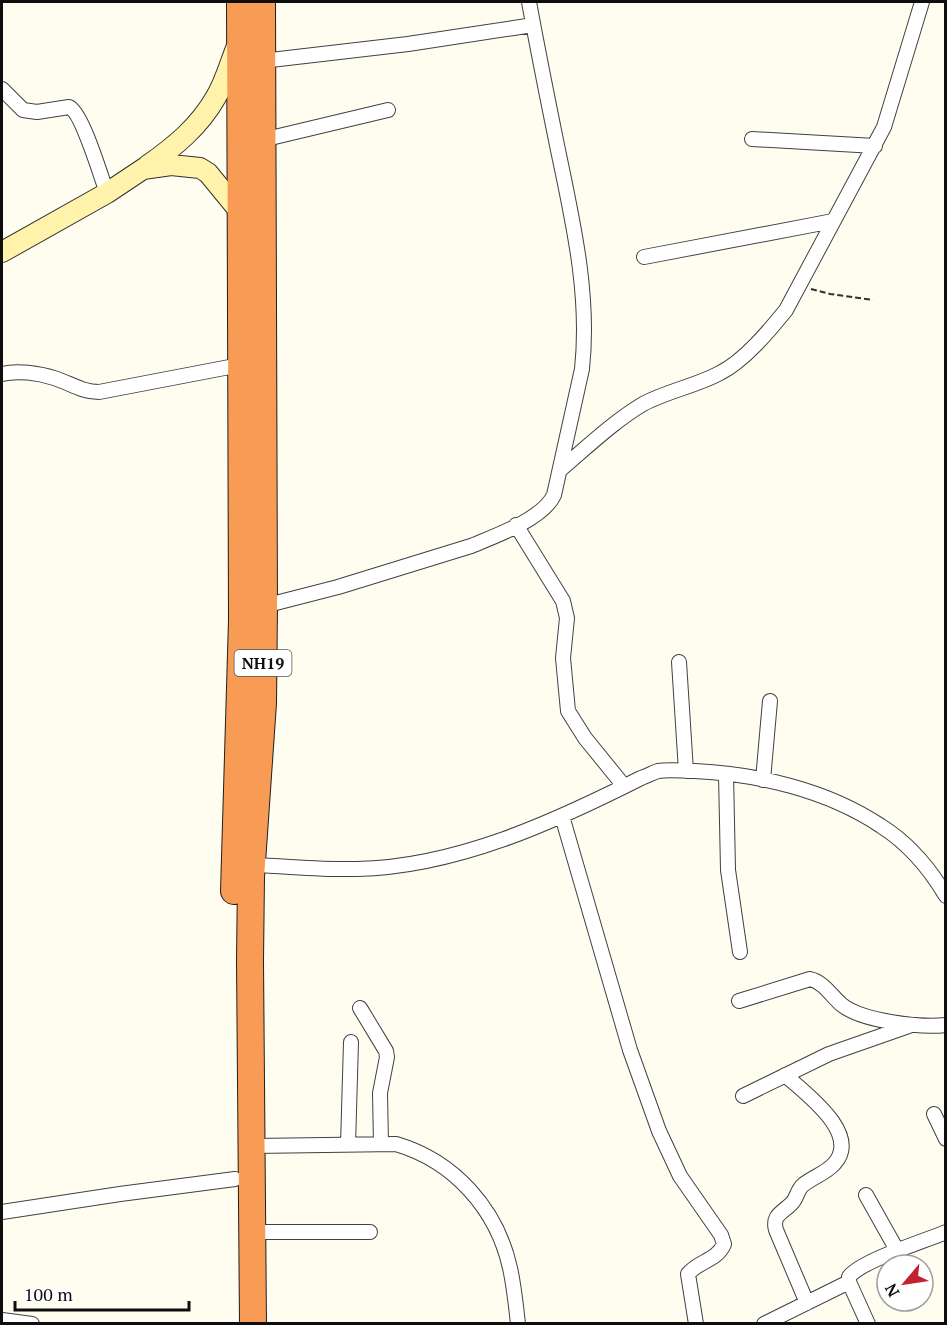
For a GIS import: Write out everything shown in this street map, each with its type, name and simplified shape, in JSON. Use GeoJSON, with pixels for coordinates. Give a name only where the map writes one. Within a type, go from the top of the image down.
{"type":"FeatureCollection","features":[{"type":"Feature","properties":{"kind":"highway","name":"NH19"},"geometry":{"type":"LineString","coordinates":[[240,2],[240,365],[262,703],[252,865],[250,972],[253,1323]]}},
{"type":"Feature","properties":{"kind":"highway","name":"NH19"},"geometry":{"type":"LineString","coordinates":[[237,1323],[234,841],[257,615],[262,2]]}},
{"type":"Feature","properties":{"kind":"street"},"geometry":{"type":"LineString","coordinates":[[257,615],[471,546],[537,514],[550,503],[560,470],[582,369],[584,297],[567,193],[529,2]]}},
{"type":"Feature","properties":{"kind":"street"},"geometry":{"type":"LineString","coordinates":[[560,470],[617,422],[645,403],[718,375],[731,367],[772,328],[786,310],[875,146],[894,99],[922,2]]}},
{"type":"Feature","properties":{"kind":"street"},"geometry":{"type":"LineString","coordinates":[[262,61],[408,44],[533,25]]}},
{"type":"Feature","properties":{"kind":"street"},"geometry":{"type":"LineString","coordinates":[[2,252],[107,193],[184,138],[216,97],[240,37]]}},
{"type":"Feature","properties":{"kind":"street"},"geometry":{"type":"LineString","coordinates":[[2,89],[23,110],[37,112],[69,107],[74,109],[107,193]]}},
{"type":"Feature","properties":{"kind":"street"},"geometry":{"type":"LineString","coordinates":[[262,140],[388,110]]}},
{"type":"Feature","properties":{"kind":"street"},"geometry":{"type":"LineString","coordinates":[[752,139],[875,146]]}},
{"type":"Feature","properties":{"kind":"street"},"geometry":{"type":"LineString","coordinates":[[143,169],[171,165],[200,168],[208,173],[240,212]]}},
{"type":"Feature","properties":{"kind":"street"},"geometry":{"type":"LineString","coordinates":[[644,257],[833,222]]}},
{"type":"Feature","properties":{"kind":"street"},"geometry":{"type":"LineString","coordinates":[[2,374],[18,372],[54,378],[87,392],[99,392],[240,365]]}},
{"type":"Feature","properties":{"kind":"street"},"geometry":{"type":"LineString","coordinates":[[516,525],[563,601],[567,618],[563,658],[568,711],[585,738],[624,786]]}},
{"type":"Feature","properties":{"kind":"street"},"geometry":{"type":"LineString","coordinates":[[679,662],[686,771]]}},
{"type":"Feature","properties":{"kind":"street"},"geometry":{"type":"LineString","coordinates":[[763,780],[770,701]]}},
{"type":"Feature","properties":{"kind":"street"},"geometry":{"type":"LineString","coordinates":[[252,865],[356,869],[395,866],[488,845],[562,816],[658,771],[686,771],[763,780],[823,797],[883,826],[925,864],[945,896]]}},
{"type":"Feature","properties":{"kind":"street"},"geometry":{"type":"LineString","coordinates":[[726,774],[728,870],[740,952]]}},
{"type":"Feature","properties":{"kind":"street"},"geometry":{"type":"LineString","coordinates":[[562,816],[630,1050],[659,1131],[680,1176],[722,1235],[724,1244],[717,1256],[688,1274],[696,1323]]}},
{"type":"Feature","properties":{"kind":"street"},"geometry":{"type":"LineString","coordinates":[[739,1001],[810,979],[817,981],[849,1009],[909,1026],[945,1025]]}},
{"type":"Feature","properties":{"kind":"street"},"geometry":{"type":"LineString","coordinates":[[360,1008],[387,1057],[380,1093],[381,1144]]}},
{"type":"Feature","properties":{"kind":"street"},"geometry":{"type":"LineString","coordinates":[[743,1096],[829,1054],[909,1026]]}},
{"type":"Feature","properties":{"kind":"street"},"geometry":{"type":"LineString","coordinates":[[348,1145],[351,1042]]}},
{"type":"Feature","properties":{"kind":"street"},"geometry":{"type":"LineString","coordinates":[[785,1075],[828,1116],[840,1135],[840,1157],[834,1165],[802,1186],[791,1204],[775,1219],[776,1230],[807,1303]]}},
{"type":"Feature","properties":{"kind":"street"},"geometry":{"type":"LineString","coordinates":[[934,1114],[945,1139]]}},
{"type":"Feature","properties":{"kind":"street"},"geometry":{"type":"LineString","coordinates":[[252,1146],[396,1144],[408,1147],[455,1174],[477,1196],[503,1246],[510,1267],[518,1323]]}},
{"type":"Feature","properties":{"kind":"street"},"geometry":{"type":"LineString","coordinates":[[2,1212],[235,1179]]}},
{"type":"Feature","properties":{"kind":"street"},"geometry":{"type":"LineString","coordinates":[[866,1195],[898,1252]]}},
{"type":"Feature","properties":{"kind":"street"},"geometry":{"type":"LineString","coordinates":[[253,1232],[370,1232]]}},
{"type":"Feature","properties":{"kind":"street"},"geometry":{"type":"LineString","coordinates":[[868,1323],[849,1282],[852,1273],[945,1233]]}},
{"type":"Feature","properties":{"kind":"street"},"geometry":{"type":"LineString","coordinates":[[764,1323],[849,1282]]}},
{"type":"Feature","properties":{"kind":"street"},"geometry":{"type":"LineString","coordinates":[[2,1320],[32,1323]]}},
{"type":"Feature","properties":{"kind":"path"},"geometry":{"type":"LineString","coordinates":[[799,285],[830,294],[873,300]]}}]}
